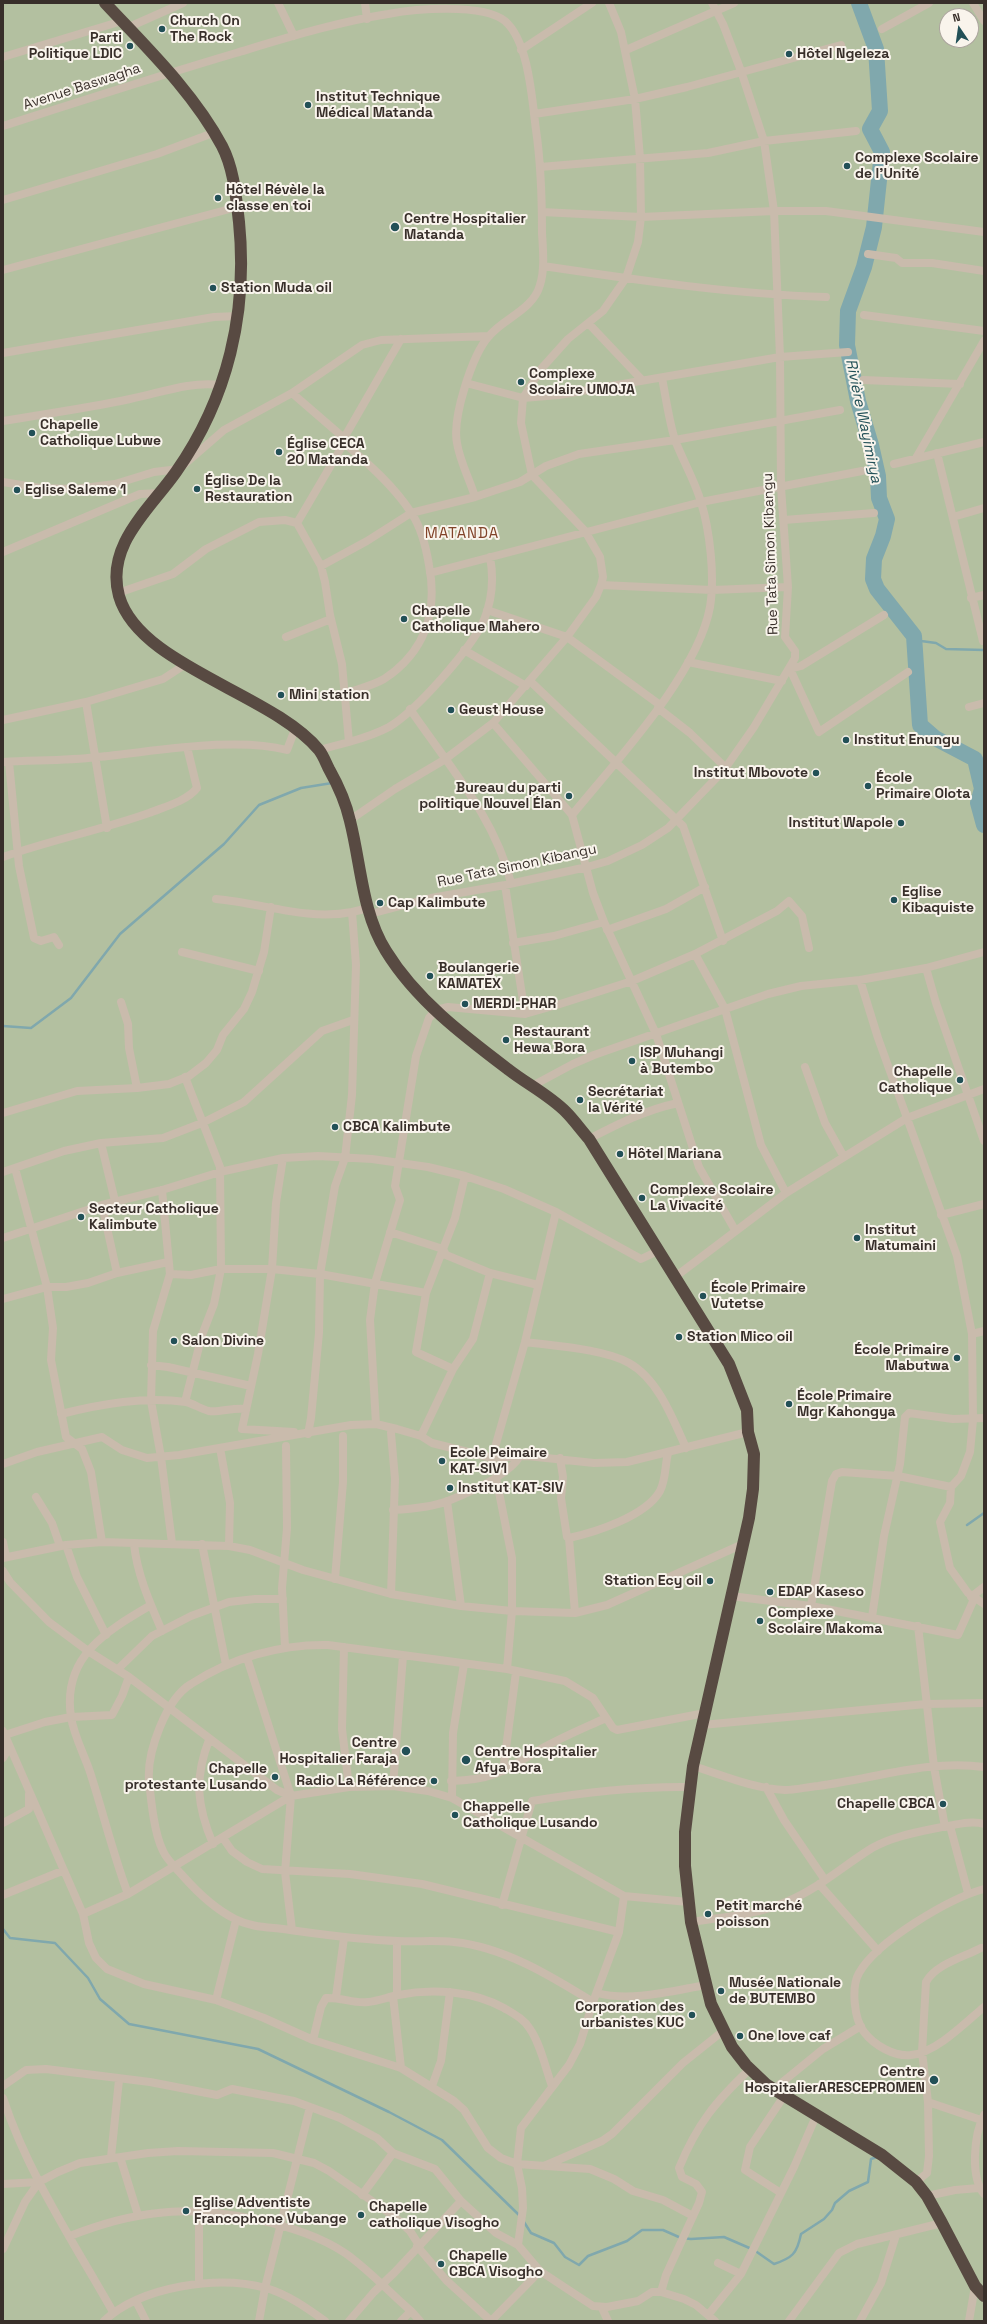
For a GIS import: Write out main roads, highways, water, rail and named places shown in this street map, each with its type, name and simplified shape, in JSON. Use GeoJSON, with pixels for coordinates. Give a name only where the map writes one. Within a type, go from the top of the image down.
{"type":"FeatureCollection","features":[{"type":"Feature","properties":{"kind":"highway"},"geometry":{"type":"LineString","coordinates":[[106,3],[186,94],[196,103],[223,148],[230,169],[237,208],[241,244],[242,288],[232,351],[202,434],[179,469],[130,532],[120,549],[117,565],[118,593],[123,608],[142,634],[186,664],[278,716],[319,750],[336,782],[350,820],[370,911],[386,951],[404,976],[436,1010],[568,1113],[589,1139],[674,1277],[714,1337],[729,1364],[747,1410],[748,1432],[754,1454],[754,1473],[749,1518],[693,1766],[685,1832],[688,1902],[691,1922],[711,2004],[732,2047],[750,2069],[784,2096],[882,2155],[916,2182],[927,2196],[975,2286],[984,2296]]}},
{"type":"Feature","properties":{"kind":"waterway","name":"Rivière Wayimirya"},"geometry":{"type":"LineString","coordinates":[[859,3],[876,49],[880,111],[870,129],[882,152],[874,227],[864,267],[848,311],[847,345],[858,401],[871,445],[878,476],[879,498],[887,519],[883,536],[874,559],[873,579],[877,589],[914,636],[920,725],[935,738],[975,759],[982,789],[978,803],[984,825]]}},
{"type":"Feature","properties":{"kind":"waterway"},"geometry":{"type":"LineString","coordinates":[[914,636],[921,641],[936,643],[946,649],[984,650]]}},
{"type":"Feature","properties":{"kind":"waterway"},"geometry":{"type":"LineString","coordinates":[[3,1026],[31,1028],[71,998],[120,934],[224,844],[259,805],[301,788],[332,783]]}},
{"type":"Feature","properties":{"kind":"waterway"},"geometry":{"type":"LineString","coordinates":[[967,1525],[984,1513]]}},
{"type":"Feature","properties":{"kind":"waterway"},"geometry":{"type":"LineString","coordinates":[[3,1929],[10,1938],[55,1943],[88,1978],[100,1999],[129,2024],[258,2049],[389,2112],[442,2140],[520,2216]]}},
{"type":"Feature","properties":{"kind":"waterway"},"geometry":{"type":"LineString","coordinates":[[524,2222],[531,2233],[554,2243],[565,2257],[579,2265],[588,2256],[627,2241],[642,2230],[663,2230],[681,2238],[691,2239],[724,2237],[754,2250],[774,2264],[785,2260],[793,2254],[798,2246],[801,2234],[824,2219],[832,2210],[835,2203],[849,2191],[868,2182],[871,2159],[877,2157]]}},
{"type":"Feature","properties":{"kind":"place","name":"Church On The Rock"},"geometry":{"type":"Point","coordinates":[162,29]}},
{"type":"Feature","properties":{"kind":"place","name":"Parti Politique LDIC"},"geometry":{"type":"Point","coordinates":[130,46]}},
{"type":"Feature","properties":{"kind":"place","name":"Hôtel Ngeleza"},"geometry":{"type":"Point","coordinates":[789,54]}},
{"type":"Feature","properties":{"kind":"place","name":"Institut Technique Médical Matanda"},"geometry":{"type":"Point","coordinates":[308,105]}},
{"type":"Feature","properties":{"kind":"place","name":"Complexe Scolaire de l'Unité"},"geometry":{"type":"Point","coordinates":[847,166]}},
{"type":"Feature","properties":{"kind":"place","name":"Hôtel Révèle la classe en toi"},"geometry":{"type":"Point","coordinates":[218,198]}},
{"type":"Feature","properties":{"kind":"place","name":"Centre Hospitalier Matanda"},"geometry":{"type":"Point","coordinates":[395,227]}},
{"type":"Feature","properties":{"kind":"place","name":"Station Muda oil"},"geometry":{"type":"Point","coordinates":[213,288]}},
{"type":"Feature","properties":{"kind":"place","name":"Complexe Scolaire UMOJA"},"geometry":{"type":"Point","coordinates":[521,382]}},
{"type":"Feature","properties":{"kind":"place","name":"Chapelle Catholique Lubwe"},"geometry":{"type":"Point","coordinates":[32,433]}},
{"type":"Feature","properties":{"kind":"place","name":"Église CECA 20 Matanda"},"geometry":{"type":"Point","coordinates":[279,452]}},
{"type":"Feature","properties":{"kind":"place","name":"Église De la Restauration"},"geometry":{"type":"Point","coordinates":[197,489]}},
{"type":"Feature","properties":{"kind":"place","name":"Eglise Saleme 1"},"geometry":{"type":"Point","coordinates":[17,490]}},
{"type":"Feature","properties":{"kind":"place","name":"Chapelle Catholique Mahero"},"geometry":{"type":"Point","coordinates":[404,619]}},
{"type":"Feature","properties":{"kind":"place","name":"Mini station"},"geometry":{"type":"Point","coordinates":[281,695]}},
{"type":"Feature","properties":{"kind":"place","name":"Geust House"},"geometry":{"type":"Point","coordinates":[451,710]}},
{"type":"Feature","properties":{"kind":"place","name":"Institut Enungu"},"geometry":{"type":"Point","coordinates":[846,740]}},
{"type":"Feature","properties":{"kind":"place","name":"Institut Mbovote"},"geometry":{"type":"Point","coordinates":[816,773]}},
{"type":"Feature","properties":{"kind":"place","name":"École Primaire Olota"},"geometry":{"type":"Point","coordinates":[868,786]}},
{"type":"Feature","properties":{"kind":"place","name":"Bureau du parti politique Nouvel Élan"},"geometry":{"type":"Point","coordinates":[569,796]}},
{"type":"Feature","properties":{"kind":"place","name":"Institut Wapole"},"geometry":{"type":"Point","coordinates":[901,823]}},
{"type":"Feature","properties":{"kind":"place","name":"Eglise Kibaquiste"},"geometry":{"type":"Point","coordinates":[894,900]}},
{"type":"Feature","properties":{"kind":"place","name":"Cap Kalimbute"},"geometry":{"type":"Point","coordinates":[380,903]}},
{"type":"Feature","properties":{"kind":"place","name":"Boulangerie KAMATEX"},"geometry":{"type":"Point","coordinates":[430,976]}},
{"type":"Feature","properties":{"kind":"place","name":"MERDI-PHAR"},"geometry":{"type":"Point","coordinates":[465,1004]}},
{"type":"Feature","properties":{"kind":"place","name":"Restaurant Hewa Bora"},"geometry":{"type":"Point","coordinates":[506,1040]}},
{"type":"Feature","properties":{"kind":"place","name":"ISP Muhangi à Butembo"},"geometry":{"type":"Point","coordinates":[632,1061]}},
{"type":"Feature","properties":{"kind":"place","name":"Chapelle Catholique"},"geometry":{"type":"Point","coordinates":[960,1080]}},
{"type":"Feature","properties":{"kind":"place","name":"Secrétariat la Vérité"},"geometry":{"type":"Point","coordinates":[580,1100]}},
{"type":"Feature","properties":{"kind":"place","name":"CBCA Kalimbute"},"geometry":{"type":"Point","coordinates":[335,1127]}},
{"type":"Feature","properties":{"kind":"place","name":"Hôtel Mariana"},"geometry":{"type":"Point","coordinates":[620,1154]}},
{"type":"Feature","properties":{"kind":"place","name":"Complexe Scolaire La Vivacité"},"geometry":{"type":"Point","coordinates":[642,1198]}},
{"type":"Feature","properties":{"kind":"place","name":"Secteur Catholique Kalimbute"},"geometry":{"type":"Point","coordinates":[81,1217]}},
{"type":"Feature","properties":{"kind":"place","name":"Institut Matumaini"},"geometry":{"type":"Point","coordinates":[857,1238]}},
{"type":"Feature","properties":{"kind":"place","name":"École Primaire Vutetse"},"geometry":{"type":"Point","coordinates":[703,1296]}},
{"type":"Feature","properties":{"kind":"place","name":"Station Mico oil"},"geometry":{"type":"Point","coordinates":[679,1337]}},
{"type":"Feature","properties":{"kind":"place","name":"Salon Divine"},"geometry":{"type":"Point","coordinates":[174,1341]}},
{"type":"Feature","properties":{"kind":"place","name":"École Primaire Mabutwa"},"geometry":{"type":"Point","coordinates":[957,1358]}},
{"type":"Feature","properties":{"kind":"place","name":"École Primaire Mgr Kahongya"},"geometry":{"type":"Point","coordinates":[789,1404]}},
{"type":"Feature","properties":{"kind":"place","name":"Ecole Peimaire KAT-SIV1"},"geometry":{"type":"Point","coordinates":[442,1461]}},
{"type":"Feature","properties":{"kind":"place","name":"Institut KAT-SIV"},"geometry":{"type":"Point","coordinates":[450,1488]}},
{"type":"Feature","properties":{"kind":"place","name":"Station Ecy oil"},"geometry":{"type":"Point","coordinates":[710,1581]}},
{"type":"Feature","properties":{"kind":"place","name":"EDAP Kaseso"},"geometry":{"type":"Point","coordinates":[770,1592]}},
{"type":"Feature","properties":{"kind":"place","name":"Complexe Scolaire Makoma"},"geometry":{"type":"Point","coordinates":[760,1621]}},
{"type":"Feature","properties":{"kind":"place","name":"Centre Hospitalier Faraja"},"geometry":{"type":"Point","coordinates":[406,1751]}},
{"type":"Feature","properties":{"kind":"place","name":"Centre Hospitalier Afya Bora"},"geometry":{"type":"Point","coordinates":[466,1760]}},
{"type":"Feature","properties":{"kind":"place","name":"Chapelle protestante Lusando"},"geometry":{"type":"Point","coordinates":[275,1777]}},
{"type":"Feature","properties":{"kind":"place","name":"Radio La Référence"},"geometry":{"type":"Point","coordinates":[434,1781]}},
{"type":"Feature","properties":{"kind":"place","name":"Chapelle CBCA"},"geometry":{"type":"Point","coordinates":[943,1804]}},
{"type":"Feature","properties":{"kind":"place","name":"Chappelle Catholique Lusando"},"geometry":{"type":"Point","coordinates":[455,1815]}},
{"type":"Feature","properties":{"kind":"place","name":"Petit marché poisson"},"geometry":{"type":"Point","coordinates":[708,1914]}},
{"type":"Feature","properties":{"kind":"place","name":"Musée Nationale de BUTEMBO"},"geometry":{"type":"Point","coordinates":[721,1991]}},
{"type":"Feature","properties":{"kind":"place","name":"Corporation des urbanistes KUC"},"geometry":{"type":"Point","coordinates":[692,2015]}},
{"type":"Feature","properties":{"kind":"place","name":"One love caf"},"geometry":{"type":"Point","coordinates":[740,2036]}},
{"type":"Feature","properties":{"kind":"place","name":"Centre HospitalierARESCEPROMEN"},"geometry":{"type":"Point","coordinates":[934,2080]}},
{"type":"Feature","properties":{"kind":"place","name":"Eglise Adventiste Francophone Vubange"},"geometry":{"type":"Point","coordinates":[186,2211]}},
{"type":"Feature","properties":{"kind":"place","name":"Chapelle catholique Visogho"},"geometry":{"type":"Point","coordinates":[361,2215]}},
{"type":"Feature","properties":{"kind":"place","name":"Chapelle CBCA Visogho"},"geometry":{"type":"Point","coordinates":[441,2264]}},
{"type":"Feature","properties":{"kind":"district","name":"MATANDA"},"geometry":{"type":"Point","coordinates":[462,534]}}]}
